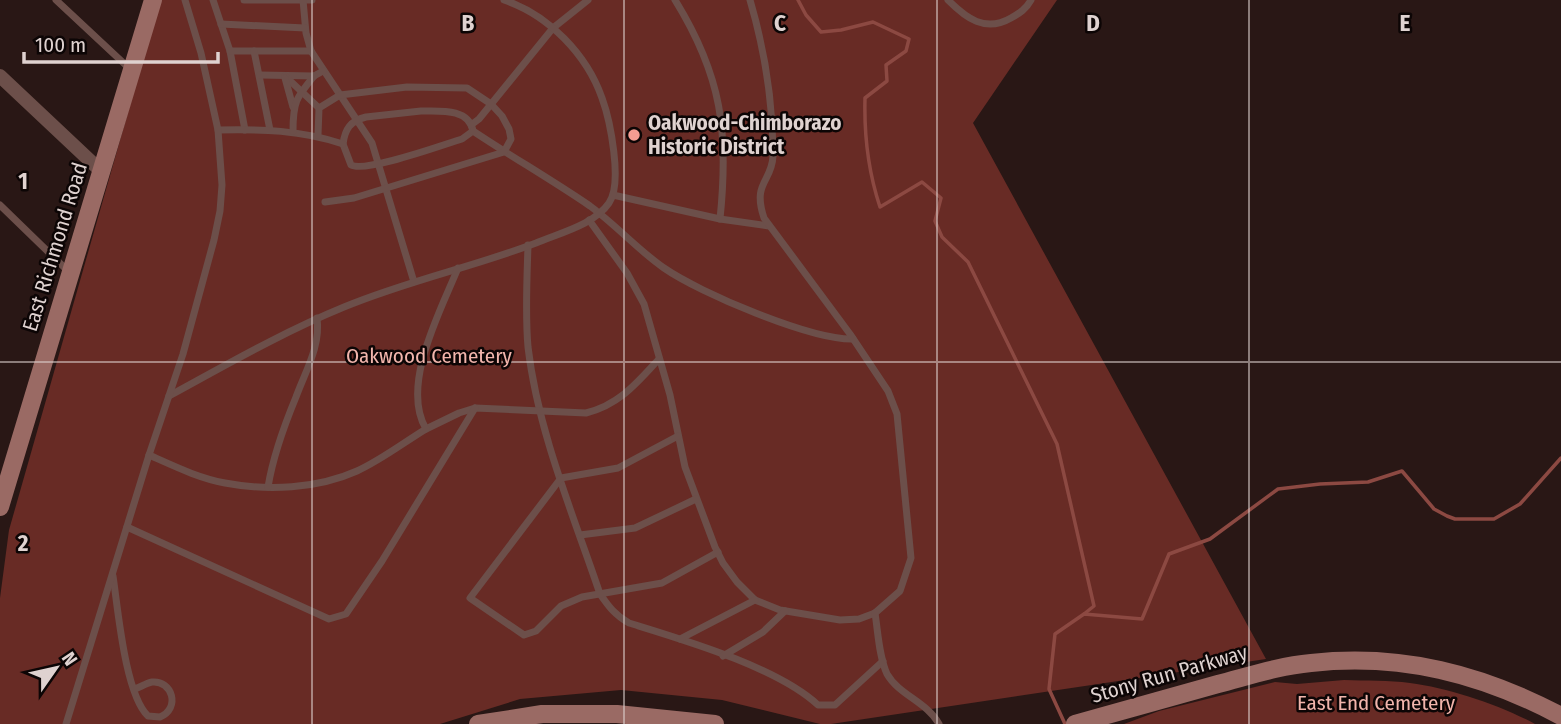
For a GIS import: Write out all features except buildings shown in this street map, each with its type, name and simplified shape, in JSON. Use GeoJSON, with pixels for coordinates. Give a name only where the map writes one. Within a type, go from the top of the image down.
{"type":"FeatureCollection","features":[{"type":"Feature","properties":{"kind":"street","name":"East Richmond Road"},"geometry":{"type":"LineString","coordinates":[[0,507],[153,0]]}},
{"type":"Feature","properties":{"kind":"street"},"geometry":{"type":"LineString","coordinates":[[0,76],[102,172]]}},
{"type":"Feature","properties":{"kind":"street","name":"Stony Run Parkway"},"geometry":{"type":"LineString","coordinates":[[1075,724],[1275,669],[1338,661],[1422,665],[1469,676],[1503,687],[1561,716]]}},
{"type":"Feature","properties":{"kind":"street"},"geometry":{"type":"LineString","coordinates":[[478,724],[542,713],[617,714],[715,724]]}},
{"type":"Feature","properties":{"kind":"lane"},"geometry":{"type":"LineString","coordinates":[[56,0],[132,70]]}},
{"type":"Feature","properties":{"kind":"lane"},"geometry":{"type":"LineString","coordinates":[[66,724],[183,354],[218,220],[222,185],[218,130],[201,53],[185,0]]}},
{"type":"Feature","properties":{"kind":"lane"},"geometry":{"type":"LineString","coordinates":[[212,0],[230,51],[245,130]]}},
{"type":"Feature","properties":{"kind":"lane"},"geometry":{"type":"LineString","coordinates":[[244,0],[312,0]]}},
{"type":"Feature","properties":{"kind":"lane"},"geometry":{"type":"LineString","coordinates":[[303,0],[305,28],[311,51],[372,143],[414,282]]}},
{"type":"Feature","properties":{"kind":"lane"},"geometry":{"type":"LineString","coordinates":[[169,396],[236,358],[317,318],[414,282],[528,246],[600,213],[613,195],[615,172],[612,138],[596,82],[578,53],[553,29],[504,0]]}},
{"type":"Feature","properties":{"kind":"lane"},"geometry":{"type":"LineString","coordinates":[[588,0],[553,29],[491,104],[472,128],[463,139],[358,168],[349,161],[343,144],[349,126],[357,119],[442,111],[464,116],[472,128],[504,152],[600,213],[666,270],[749,310],[836,340],[853,339]]}},
{"type":"Feature","properties":{"kind":"lane"},"geometry":{"type":"LineString","coordinates":[[675,0],[702,49],[718,97],[724,155],[720,219]]}},
{"type":"Feature","properties":{"kind":"lane"},"geometry":{"type":"LineString","coordinates":[[589,220],[628,273],[644,304],[696,499],[718,552],[737,582],[755,600],[785,611],[840,620],[859,619],[875,614],[900,591],[911,558],[897,414],[888,391],[769,226],[759,203],[761,185],[772,162],[771,94],[750,0]]}},
{"type":"Feature","properties":{"kind":"lane"},"geometry":{"type":"LineString","coordinates":[[948,0],[973,21],[991,25],[1016,15],[1025,9],[1031,0]]}},
{"type":"Feature","properties":{"kind":"lane"},"geometry":{"type":"LineString","coordinates":[[221,24],[305,28]]}},
{"type":"Feature","properties":{"kind":"lane"},"geometry":{"type":"LineString","coordinates":[[230,51],[311,51]]}},
{"type":"Feature","properties":{"kind":"lane"},"geometry":{"type":"LineString","coordinates":[[254,51],[271,130]]}},
{"type":"Feature","properties":{"kind":"lane"},"geometry":{"type":"LineString","coordinates":[[293,107],[314,76],[323,71]]}},
{"type":"Feature","properties":{"kind":"lane"},"geometry":{"type":"LineString","coordinates":[[260,75],[314,76]]}},
{"type":"Feature","properties":{"kind":"lane"},"geometry":{"type":"LineString","coordinates":[[285,76],[319,108]]}},
{"type":"Feature","properties":{"kind":"lane"},"geometry":{"type":"LineString","coordinates":[[285,76],[293,107],[293,131]]}},
{"type":"Feature","properties":{"kind":"lane"},"geometry":{"type":"LineString","coordinates":[[319,108],[340,95],[407,87],[467,88],[491,104],[502,116],[511,139],[504,152],[354,198],[325,202]]}},
{"type":"Feature","properties":{"kind":"lane"},"geometry":{"type":"LineString","coordinates":[[318,135],[319,108]]}},
{"type":"Feature","properties":{"kind":"lane"},"geometry":{"type":"LineString","coordinates":[[218,130],[293,131],[318,135],[343,144]]}},
{"type":"Feature","properties":{"kind":"lane"},"geometry":{"type":"LineString","coordinates":[[613,195],[720,219],[769,226]]}},
{"type":"Feature","properties":{"kind":"lane"},"geometry":{"type":"LineString","coordinates":[[0,205],[70,273]]}},
{"type":"Feature","properties":{"kind":"lane"},"geometry":{"type":"LineString","coordinates":[[528,246],[528,346],[540,411],[600,594],[615,615],[629,623],[680,639],[783,680],[818,705],[835,705],[883,661]]}},
{"type":"Feature","properties":{"kind":"lane"},"geometry":{"type":"LineString","coordinates":[[426,429],[418,402],[423,359],[438,312],[458,268]]}},
{"type":"Feature","properties":{"kind":"lane"},"geometry":{"type":"LineString","coordinates":[[268,487],[283,430],[310,366],[318,327],[317,318]]}},
{"type":"Feature","properties":{"kind":"lane"},"geometry":{"type":"LineString","coordinates":[[149,455],[225,483],[268,487],[304,485],[345,476],[373,463],[426,429],[475,408],[586,413],[603,409],[622,398],[659,359]]}},
{"type":"Feature","properties":{"kind":"lane"},"geometry":{"type":"LineString","coordinates":[[127,527],[329,619],[346,614],[382,561],[475,408]]}},
{"type":"Feature","properties":{"kind":"lane"},"geometry":{"type":"LineString","coordinates":[[678,436],[618,468],[561,478],[470,598],[524,635],[536,631],[561,606],[582,597],[662,583],[718,552]]}},
{"type":"Feature","properties":{"kind":"lane"},"geometry":{"type":"LineString","coordinates":[[580,535],[635,528],[696,499]]}},
{"type":"Feature","properties":{"kind":"lane"},"geometry":{"type":"LineString","coordinates":[[113,575],[127,664],[136,699],[148,716],[160,717],[171,710],[171,695],[160,684],[152,682],[135,689]]}},
{"type":"Feature","properties":{"kind":"lane"},"geometry":{"type":"LineString","coordinates":[[680,639],[755,600]]}},
{"type":"Feature","properties":{"kind":"lane"},"geometry":{"type":"LineString","coordinates":[[723,656],[763,632],[785,611]]}},
{"type":"Feature","properties":{"kind":"lane"},"geometry":{"type":"LineString","coordinates":[[875,614],[883,661],[888,674],[928,710],[939,724]]}},
{"type":"Feature","properties":{"kind":"green space","name":"Oakwood Cemetery"},"geometry":{"type":"Polygon","coordinates":[[[160,0],[1057,0],[973,123],[1266,659],[831,724],[820,724],[722,700],[621,690],[520,699],[440,724],[0,724],[0,598],[9,530],[160,0]]]}},
{"type":"Feature","properties":{"kind":"green space","name":"East End Cemetery"},"geometry":{"type":"Polygon","coordinates":[[[1344,680],[1425,685],[1490,704],[1535,724],[1124,724],[1159,711],[1275,682],[1297,684],[1344,680]]]}},
{"type":"Feature","properties":{"kind":"waterway"},"geometry":{"type":"LineString","coordinates":[[798,0],[806,15],[821,32],[873,22],[909,39],[906,51],[886,65],[887,81],[865,98],[868,153],[880,207],[922,182],[941,198],[935,221],[942,237],[968,262],[1057,444],[1094,606],[1084,614]]}},
{"type":"Feature","properties":{"kind":"waterway"},"geometry":{"type":"LineString","coordinates":[[1065,724],[1049,689],[1055,634],[1084,614],[1142,619],[1169,554],[1210,539],[1278,489],[1368,482],[1402,471],[1434,509],[1447,516],[1455,519],[1494,519],[1520,504],[1561,458]]}},
{"type":"Feature","properties":{"kind":"place","name":"Oakwood-Chimborazo Historic District"},"geometry":{"type":"Point","coordinates":[634,135]}}]}
